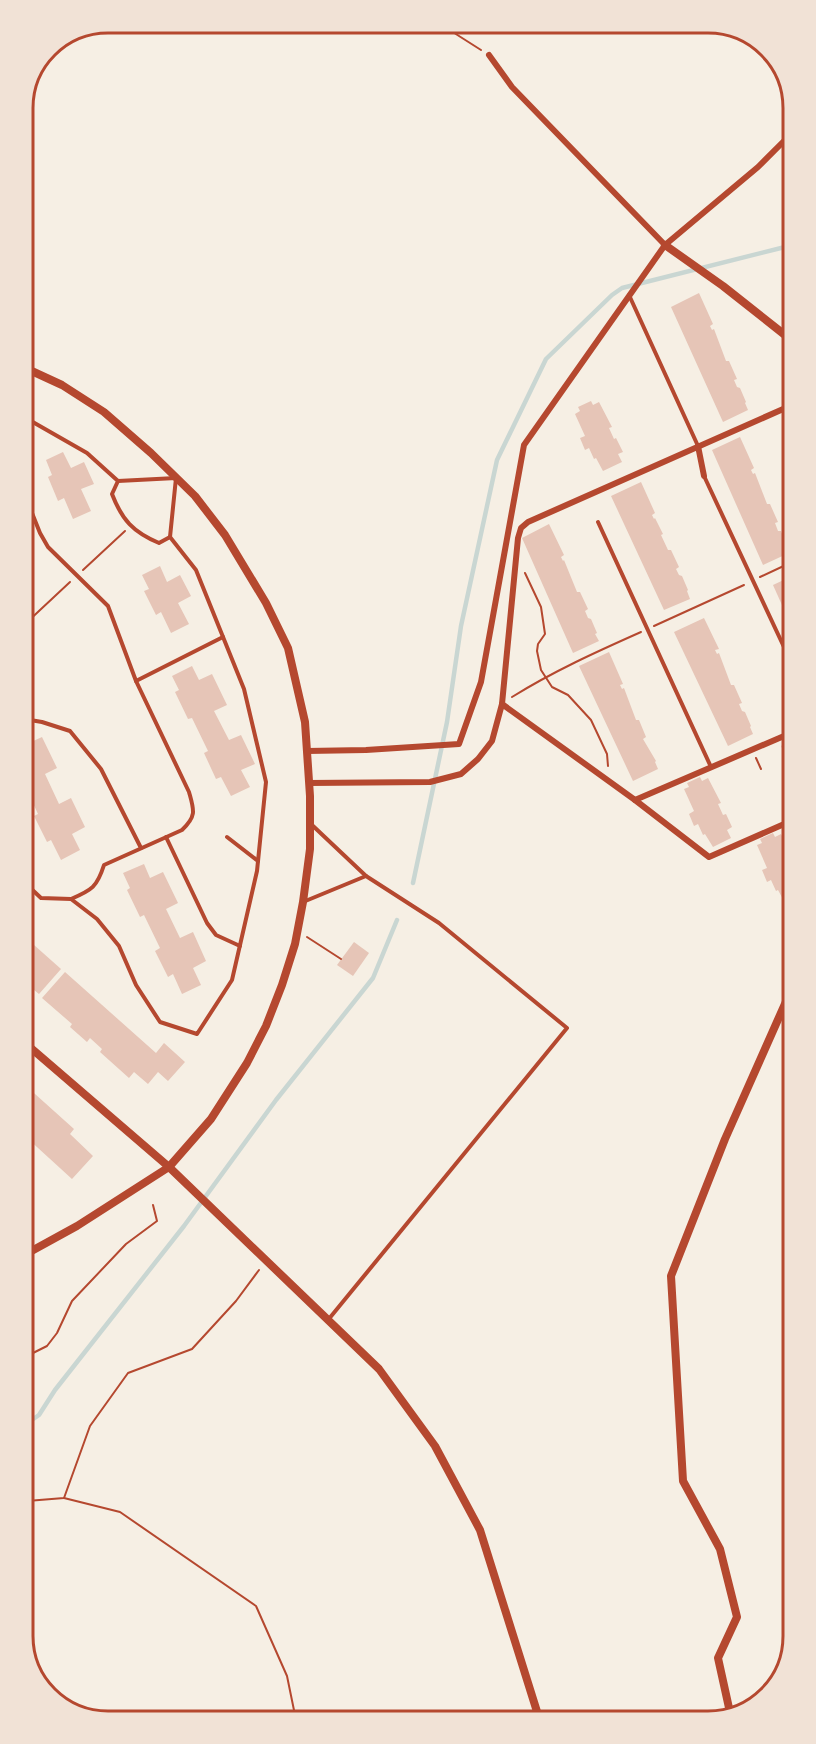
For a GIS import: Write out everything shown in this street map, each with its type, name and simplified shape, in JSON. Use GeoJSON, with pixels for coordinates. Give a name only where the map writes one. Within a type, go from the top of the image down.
{"type":"FeatureCollection","features":[{"type":"Feature","properties":{"kind":"street"},"geometry":{"type":"LineString","coordinates":[[489,55],[512,87],[665,245],[723,286],[783,333]]}},
{"type":"Feature","properties":{"kind":"street"},"geometry":{"type":"LineString","coordinates":[[307,751],[459,744],[481,682],[524,445],[665,245],[758,167],[783,142]]}},
{"type":"Feature","properties":{"kind":"street"},"geometry":{"type":"LineString","coordinates":[[33,372],[62,385],[105,412],[195,496],[225,536],[266,603],[288,648],[305,722],[310,822],[310,849],[303,902],[282,985],[266,1026],[247,1063],[211,1119],[169,1167],[77,1226],[33,1250]]}},
{"type":"Feature","properties":{"kind":"street"},"geometry":{"type":"LineString","coordinates":[[309,783],[430,782],[461,774],[478,759],[492,741],[502,704],[518,537],[521,528],[528,522],[550,512],[783,409]]}},
{"type":"Feature","properties":{"kind":"street"},"geometry":{"type":"LineString","coordinates":[[698,446],[704,476]]}},
{"type":"Feature","properties":{"kind":"street"},"geometry":{"type":"LineString","coordinates":[[502,704],[635,800],[709,857],[783,825]]}},
{"type":"Feature","properties":{"kind":"street"},"geometry":{"type":"LineString","coordinates":[[635,800],[783,736]]}},
{"type":"Feature","properties":{"kind":"street"},"geometry":{"type":"LineString","coordinates":[[729,1708],[718,1658],[737,1617],[720,1549],[683,1480],[671,1276],[725,1139],[783,1008]]}},
{"type":"Feature","properties":{"kind":"street"},"geometry":{"type":"LineString","coordinates":[[33,1050],[169,1167],[379,1369],[435,1446],[480,1530],[537,1711]]}},
{"type":"Feature","properties":{"kind":"lane"},"geometry":{"type":"LineString","coordinates":[[629,296],[698,446]]}},
{"type":"Feature","properties":{"kind":"lane"},"geometry":{"type":"LineString","coordinates":[[33,422],[87,453],[118,481],[176,478],[170,537],[196,570],[223,637],[243,689],[266,782],[258,862],[232,980],[197,1034],[160,1022],[135,985],[119,946],[97,919],[71,899]]}},
{"type":"Feature","properties":{"kind":"lane"},"geometry":{"type":"LineString","coordinates":[[704,476],[783,645]]}},
{"type":"Feature","properties":{"kind":"lane"},"geometry":{"type":"LineString","coordinates":[[118,481],[112,494],[118,510],[130,526],[159,543],[170,537]]}},
{"type":"Feature","properties":{"kind":"lane"},"geometry":{"type":"LineString","coordinates":[[33,516],[48,547],[108,606],[136,681],[189,792],[194,811],[192,821],[182,830],[104,865],[100,879],[92,890],[71,899],[41,898],[33,890]]}},
{"type":"Feature","properties":{"kind":"lane"},"geometry":{"type":"LineString","coordinates":[[598,522],[711,767]]}},
{"type":"Feature","properties":{"kind":"lane"},"geometry":{"type":"LineString","coordinates":[[136,681],[223,637]]}},
{"type":"Feature","properties":{"kind":"lane"},"geometry":{"type":"LineString","coordinates":[[33,720],[70,731],[100,769],[141,848]]}},
{"type":"Feature","properties":{"kind":"lane"},"geometry":{"type":"LineString","coordinates":[[310,822],[366,876],[439,924],[567,1028],[328,1321]]}},
{"type":"Feature","properties":{"kind":"lane"},"geometry":{"type":"LineString","coordinates":[[166,837],[207,923],[216,936],[240,946]]}},
{"type":"Feature","properties":{"kind":"lane"},"geometry":{"type":"LineString","coordinates":[[227,837],[258,862]]}},
{"type":"Feature","properties":{"kind":"lane"},"geometry":{"type":"LineString","coordinates":[[303,902],[366,876]]}},
{"type":"Feature","properties":{"kind":"path"},"geometry":{"type":"LineString","coordinates":[[454,33],[489,55]]}},
{"type":"Feature","properties":{"kind":"path"},"geometry":{"type":"LineString","coordinates":[[717,597],[783,566]]}},
{"type":"Feature","properties":{"kind":"path"},"geometry":{"type":"LineString","coordinates":[[525,573],[541,607],[545,634],[537,651],[541,670],[552,687],[568,695],[591,720],[607,754],[609,781]]}},
{"type":"Feature","properties":{"kind":"path"},"geometry":{"type":"LineString","coordinates":[[502,704],[564,667]]}},
{"type":"Feature","properties":{"kind":"path"},"geometry":{"type":"LineString","coordinates":[[297,930],[341,959]]}},
{"type":"Feature","properties":{"kind":"path"},"geometry":{"type":"LineString","coordinates":[[33,1353],[47,1346],[57,1333],[72,1301],[126,1244],[157,1221],[153,1205]]}},
{"type":"Feature","properties":{"kind":"path"},"geometry":{"type":"LineString","coordinates":[[64,1498],[90,1426],[128,1373],[192,1349],[236,1301],[266,1260]]}},
{"type":"Feature","properties":{"kind":"path"},"geometry":{"type":"LineString","coordinates":[[33,1501],[64,1498],[120,1512],[256,1606],[287,1676],[294,1711]]}},
{"type":"Feature","properties":{"kind":"building"},"geometry":{"type":"Polygon","coordinates":[[[699,293],[713,324],[710,326],[712,330],[714,329],[726,361],[729,361],[737,379],[734,380],[740,388],[748,410],[723,422],[671,307],[699,293]]]}},
{"type":"Feature","properties":{"kind":"building"},"geometry":{"type":"Polygon","coordinates":[[[591,401],[593,405],[599,402],[612,427],[609,428],[614,439],[616,438],[623,452],[618,454],[622,462],[603,471],[589,448],[585,450],[580,438],[585,436],[575,414],[580,411],[578,407],[591,401]]]}},
{"type":"Feature","properties":{"kind":"building"},"geometry":{"type":"Polygon","coordinates":[[[740,437],[754,468],[751,470],[753,474],[755,473],[767,504],[770,504],[778,522],[775,523],[783,536],[783,556],[763,565],[712,450],[740,437]]]}},
{"type":"Feature","properties":{"kind":"building"},"geometry":{"type":"Polygon","coordinates":[[[63,452],[71,468],[84,462],[94,484],[81,489],[91,511],[73,519],[64,498],[58,501],[48,477],[52,475],[46,460],[63,452]]]}},
{"type":"Feature","properties":{"kind":"building"},"geometry":{"type":"Polygon","coordinates":[[[641,482],[655,513],[652,515],[663,534],[661,535],[668,550],[671,550],[679,567],[676,569],[682,576],[690,599],[664,610],[611,496],[641,482]]]}},
{"type":"Feature","properties":{"kind":"building"},"geometry":{"type":"Polygon","coordinates":[[[549,524],[564,555],[561,557],[577,592],[580,592],[588,609],[585,611],[591,619],[599,641],[573,653],[522,538],[549,524]]]}},
{"type":"Feature","properties":{"kind":"building"},"geometry":{"type":"Polygon","coordinates":[[[160,566],[167,582],[180,575],[191,596],[178,603],[189,624],[171,633],[161,612],[156,615],[144,591],[149,589],[142,575],[160,566]]]}},
{"type":"Feature","properties":{"kind":"building"},"geometry":{"type":"Polygon","coordinates":[[[783,580],[783,607],[773,585],[783,580]]]}},
{"type":"Feature","properties":{"kind":"building"},"geometry":{"type":"Polygon","coordinates":[[[704,618],[719,649],[715,650],[717,654],[719,653],[731,685],[734,685],[742,703],[739,704],[745,712],[753,734],[728,746],[674,632],[704,618]]]}},
{"type":"Feature","properties":{"kind":"building"},"geometry":{"type":"Polygon","coordinates":[[[609,652],[623,684],[620,685],[622,689],[624,688],[636,720],[639,720],[646,737],[643,739],[658,769],[633,781],[579,666],[609,652]]]}},
{"type":"Feature","properties":{"kind":"building"},"geometry":{"type":"Polygon","coordinates":[[[192,666],[199,680],[212,674],[227,705],[214,711],[229,740],[241,735],[255,764],[241,770],[250,787],[231,796],[221,777],[216,779],[204,753],[208,751],[192,718],[188,719],[175,692],[179,690],[172,676],[192,666]]]}},
{"type":"Feature","properties":{"kind":"building"},"geometry":{"type":"Polygon","coordinates":[[[42,737],[57,768],[45,774],[59,804],[71,798],[85,827],[72,834],[80,850],[61,860],[51,840],[47,842],[34,816],[38,814],[33,803],[33,741],[42,737]]]}},
{"type":"Feature","properties":{"kind":"building"},"geometry":{"type":"Polygon","coordinates":[[[700,777],[702,781],[708,778],[721,803],[718,804],[723,815],[726,814],[732,827],[727,830],[731,838],[713,847],[705,834],[703,835],[698,824],[694,826],[689,814],[694,811],[684,789],[689,787],[687,783],[700,777]]]}},
{"type":"Feature","properties":{"kind":"building"},"geometry":{"type":"Polygon","coordinates":[[[773,833],[775,837],[781,834],[783,838],[783,899],[771,880],[767,882],[762,870],[767,868],[757,845],[762,843],[760,839],[773,833]]]}},
{"type":"Feature","properties":{"kind":"building"},"geometry":{"type":"Polygon","coordinates":[[[144,864],[150,878],[163,872],[178,903],[166,909],[180,938],[193,932],[206,961],[193,968],[201,985],[182,994],[173,974],[168,977],[155,951],[160,948],[144,915],[140,917],[127,890],[130,888],[123,873],[144,864]]]}},
{"type":"Feature","properties":{"kind":"building"},"geometry":{"type":"Polygon","coordinates":[[[354,942],[369,953],[353,976],[337,965],[354,942]]]}},
{"type":"Feature","properties":{"kind":"building"},"geometry":{"type":"Polygon","coordinates":[[[33,944],[61,969],[39,994],[33,989],[33,944]]]}},
{"type":"Feature","properties":{"kind":"building"},"geometry":{"type":"Polygon","coordinates":[[[65,972],[156,1053],[164,1043],[185,1062],[168,1081],[158,1072],[148,1084],[134,1072],[129,1078],[100,1052],[102,1049],[90,1038],[87,1042],[70,1027],[72,1024],[42,998],[65,972]]]}},
{"type":"Feature","properties":{"kind":"building"},"geometry":{"type":"Polygon","coordinates":[[[33,1092],[74,1129],[70,1134],[93,1156],[72,1179],[33,1143],[33,1092]]]}},
{"type":"Feature","properties":{"kind":"waterway"},"geometry":{"type":"LineString","coordinates":[[413,883],[447,722],[461,626],[497,460],[546,359],[622,288],[783,248]]}},
{"type":"Feature","properties":{"kind":"waterway"},"geometry":{"type":"LineString","coordinates":[[33,1419],[39,1415],[55,1390],[184,1226],[276,1100],[373,978],[397,920]]}}]}
